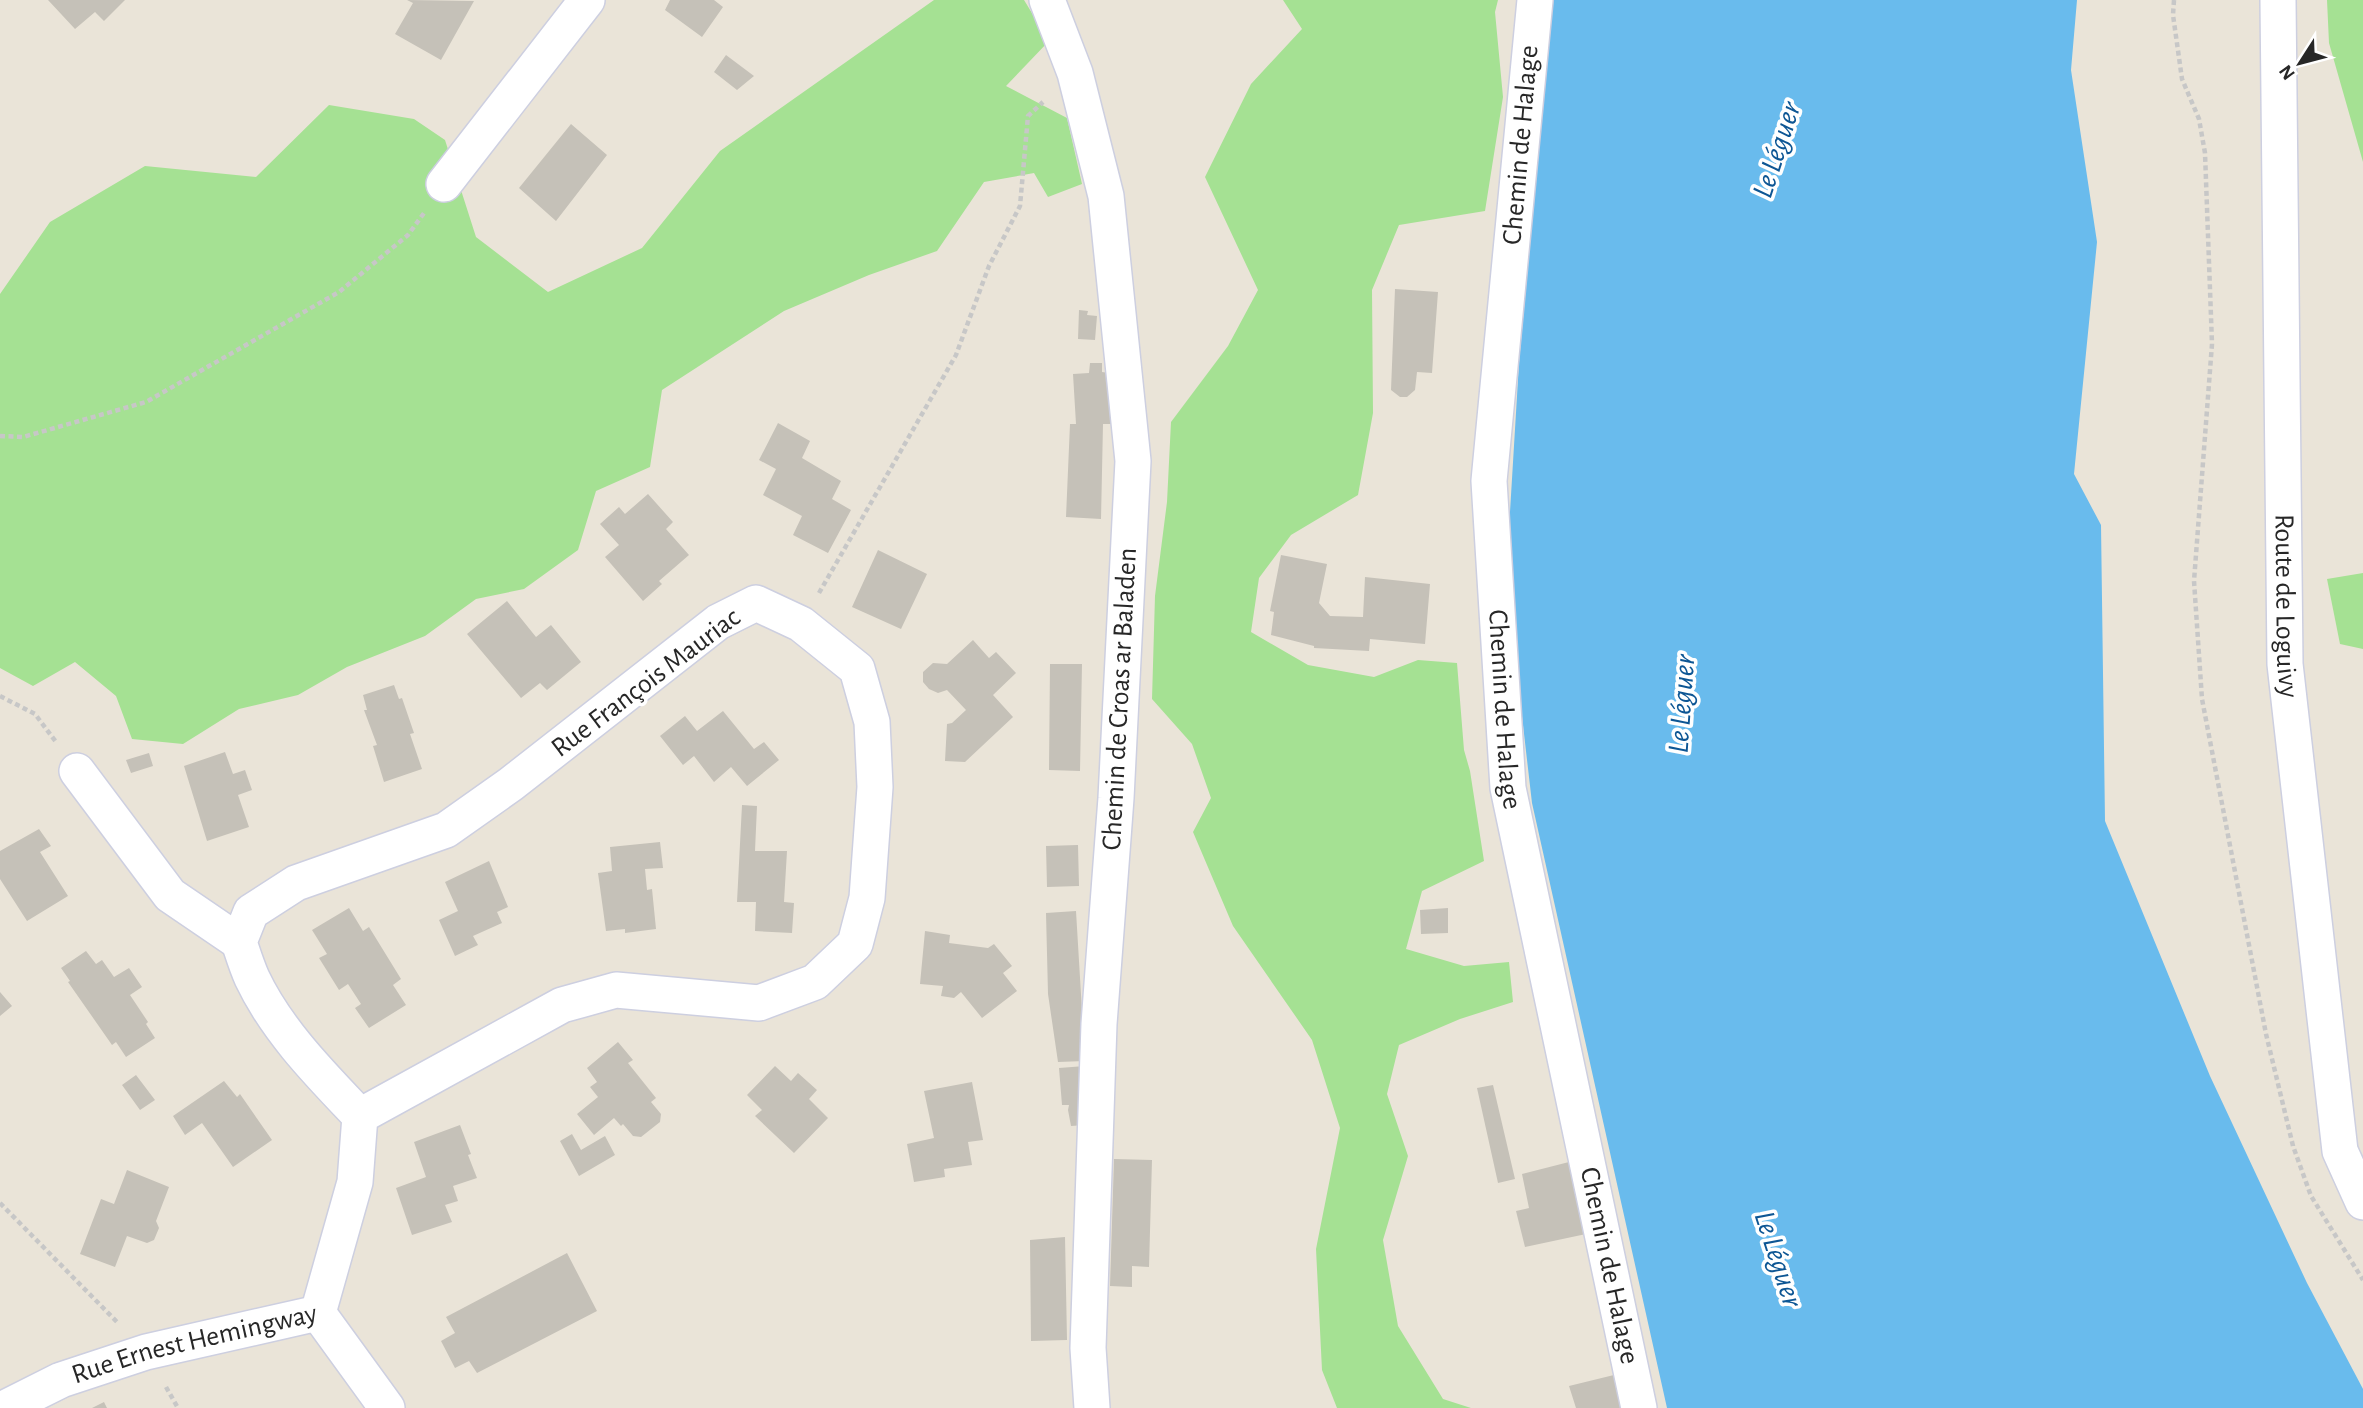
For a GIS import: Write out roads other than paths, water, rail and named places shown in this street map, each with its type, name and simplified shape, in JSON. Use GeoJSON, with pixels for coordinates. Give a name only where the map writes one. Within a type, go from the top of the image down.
{"type":"FeatureCollection","features":[{"type":"Feature","properties":{"kind":"street"},"geometry":{"type":"LineString","coordinates":[[444,184],[587,0]]}},
{"type":"Feature","properties":{"kind":"street","name":"Chemin de Croas ar Baladen"},"geometry":{"type":"LineString","coordinates":[[1047,0],[1075,73],[1106,196],[1133,461],[1115,798],[1099,1024],[1088,1348],[1092,1408]]}},
{"type":"Feature","properties":{"kind":"street","name":"Chemin de Halage"},"geometry":{"type":"LineString","coordinates":[[1535,0],[1489,481],[1508,788],[1639,1408]]}},
{"type":"Feature","properties":{"kind":"street","name":"Route de Loguivy"},"geometry":{"type":"LineString","coordinates":[[2278,0],[2285,664],[2340,1151],[2363,1202]]}},
{"type":"Feature","properties":{"kind":"street","name":"Rue François Mauriac"},"geometry":{"type":"LineString","coordinates":[[239,942],[251,912],[296,883],[446,830],[511,784],[718,622],[756,603],[801,624],[857,669],[872,722],[875,787],[867,898],[855,944],[816,982],[759,1003],[617,990],[562,1005],[360,1116]]}},
{"type":"Feature","properties":{"kind":"street"},"geometry":{"type":"LineString","coordinates":[[77,771],[170,895],[239,942],[252,979],[281,1026],[322,1077],[360,1116],[355,1182],[318,1313]]}},
{"type":"Feature","properties":{"kind":"street","name":"Rue Ernest Hemingway"},"geometry":{"type":"LineString","coordinates":[[5,1408],[61,1380],[146,1352],[318,1313],[387,1408]]}},
{"type":"Feature","properties":{"kind":"water","name":"Le Léguer"},"geometry":{"type":"Polygon","coordinates":[[[1552,0],[2077,0],[2071,70],[2097,242],[2074,474],[2101,525],[2105,821],[2210,1076],[2307,1283],[2363,1389],[2363,1408],[1667,1408],[1532,803],[1506,578],[1519,363],[1552,0]]]}}]}
